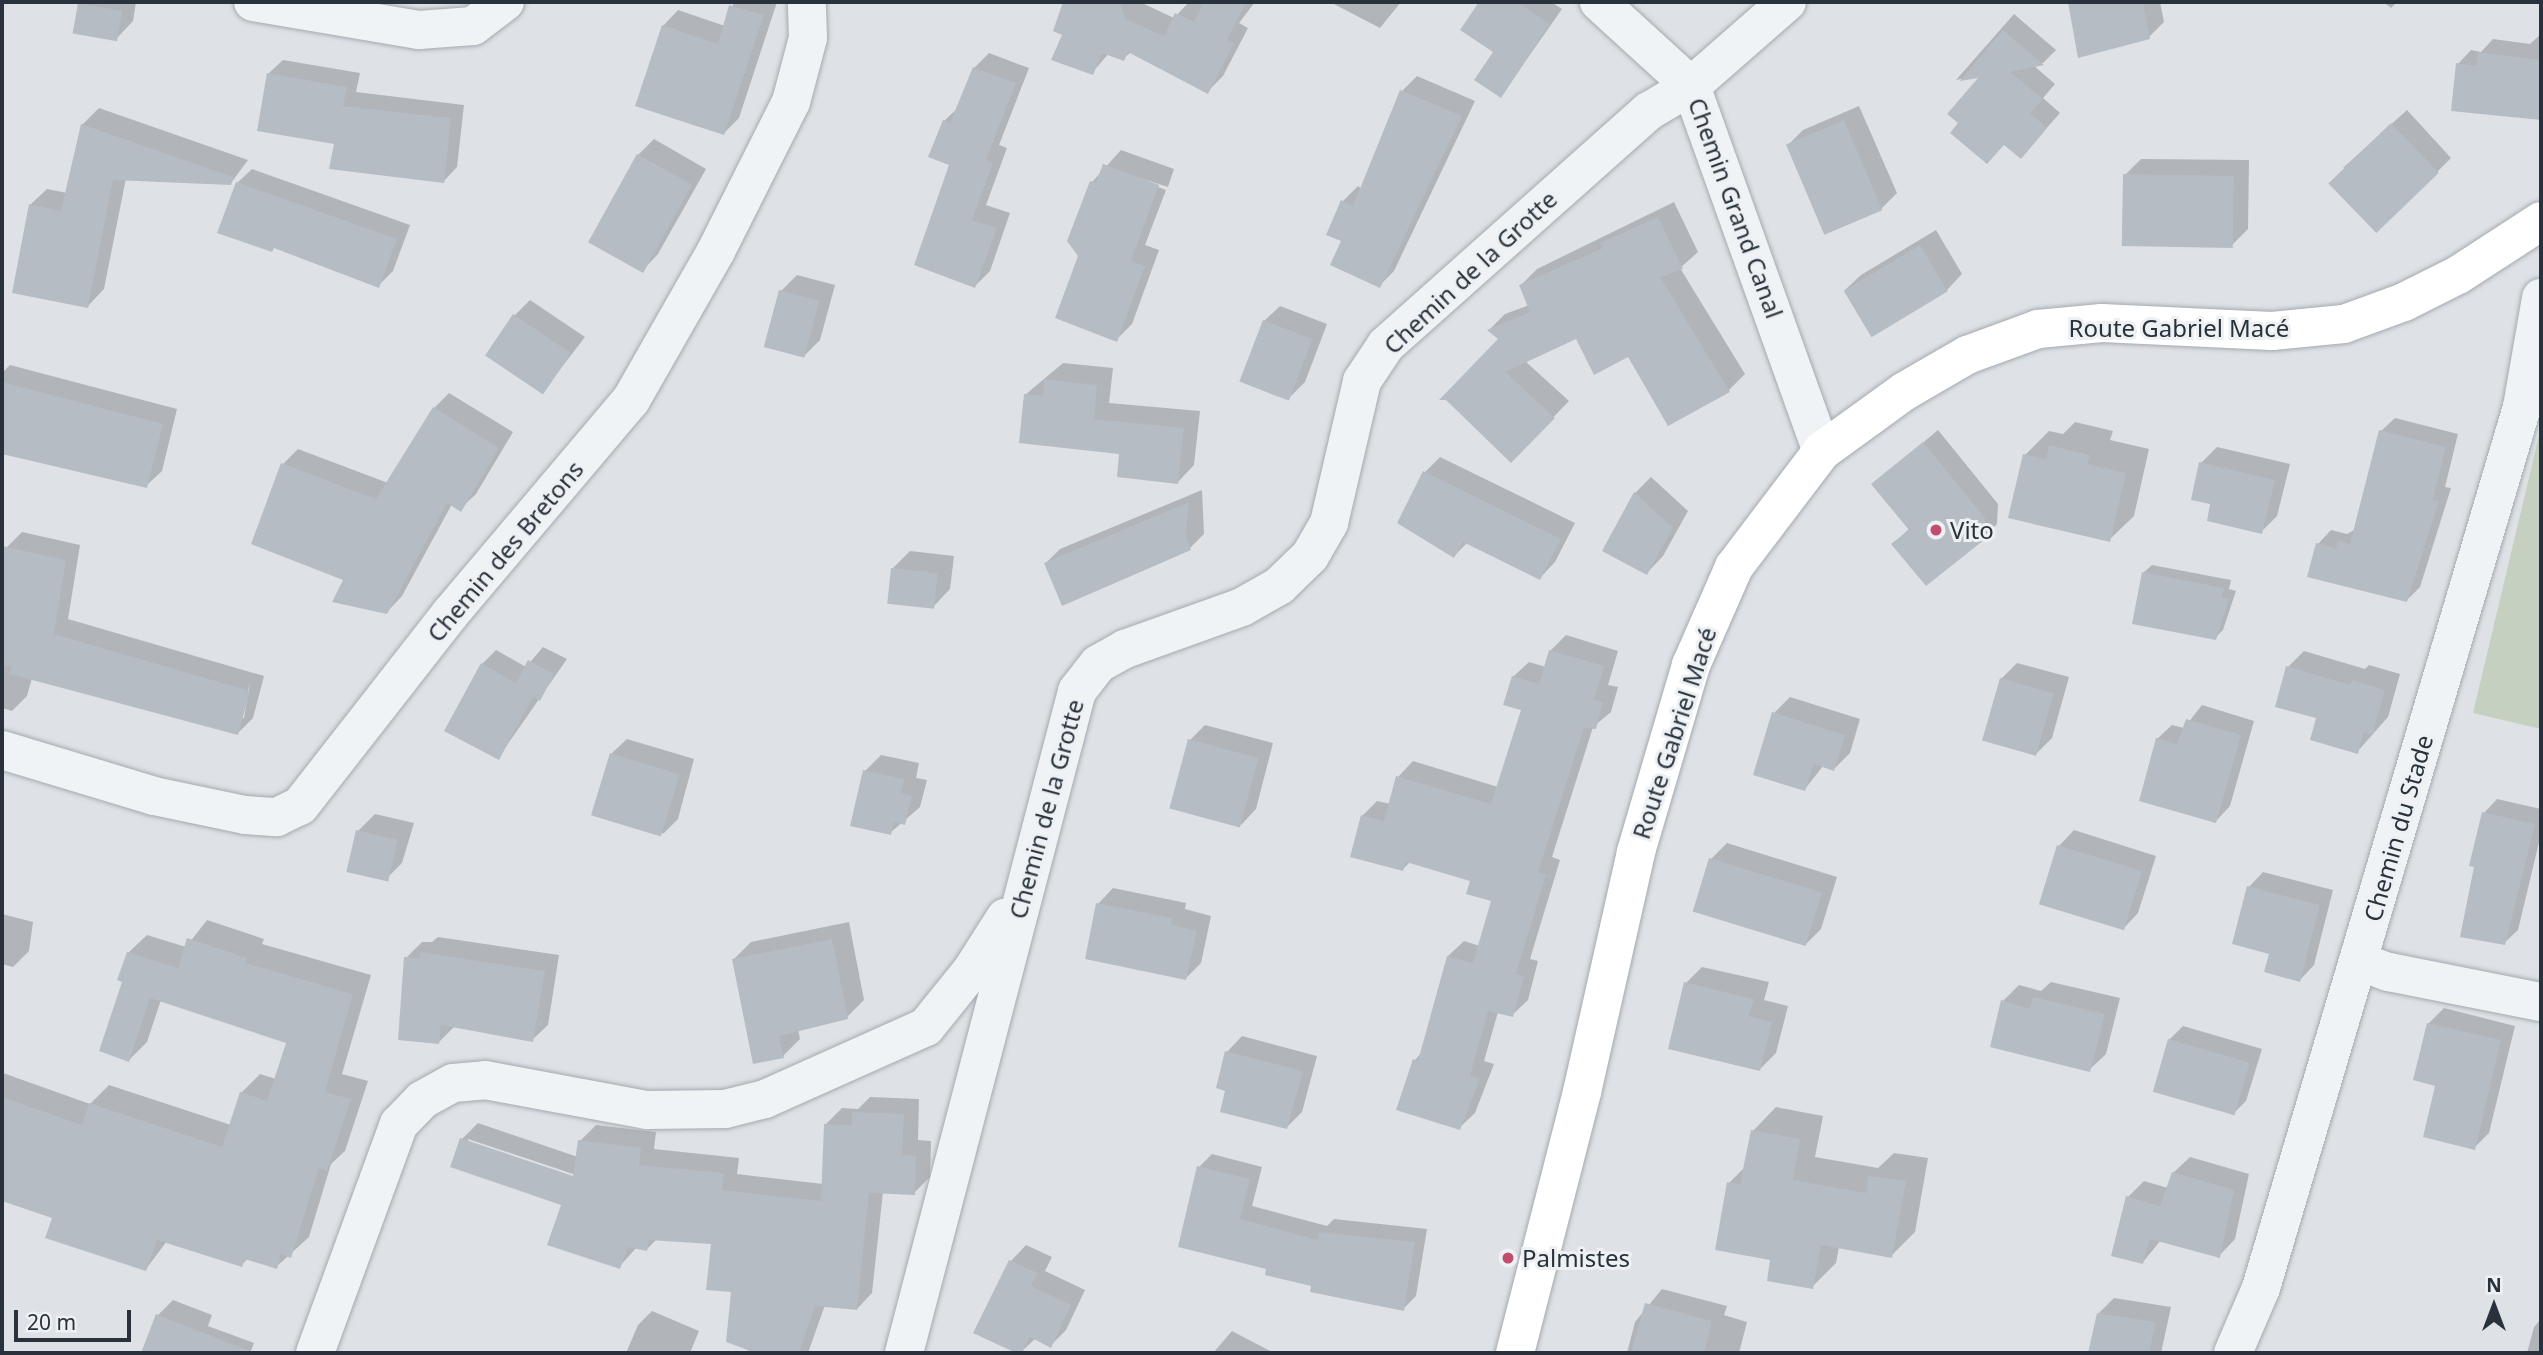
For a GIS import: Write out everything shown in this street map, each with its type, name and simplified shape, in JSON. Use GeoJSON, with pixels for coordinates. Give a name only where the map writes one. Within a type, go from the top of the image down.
{"type":"FeatureCollection","features":[{"type":"Feature","properties":{"kind":"main road","name":"Route Gabriel Macé"},"geometry":{"type":"LineString","coordinates":[[1515,1353],[1582,1092],[1636,852],[1691,664],[1734,567],[1822,451],[1905,391],[1967,355],[2038,329],[2102,323],[2272,331],[2344,324],[2404,302],[2458,275],[2541,221]]}},
{"type":"Feature","properties":{"kind":"street"},"geometry":{"type":"LineString","coordinates":[[253,2],[419,30],[473,26],[505,2]]}},
{"type":"Feature","properties":{"kind":"street","name":"Chemin des Bretons"},"geometry":{"type":"LineString","coordinates":[[2,750],[154,796],[245,815],[277,817],[300,806],[450,614],[631,400],[716,251],[791,102],[808,38],[807,2]]}},
{"type":"Feature","properties":{"kind":"street"},"geometry":{"type":"LineString","coordinates":[[1598,2],[1691,86]]}},
{"type":"Feature","properties":{"kind":"street","name":"Chemin Grand Canal"},"geometry":{"type":"LineString","coordinates":[[1787,2],[1691,86],[1822,451]]}},
{"type":"Feature","properties":{"kind":"street","name":"Chemin de la Grotte"},"geometry":{"type":"LineString","coordinates":[[904,1353],[1077,691],[1098,664],[1125,649],[1242,607],[1279,586],[1310,556],[1329,523],[1363,381],[1386,345],[1649,111],[1691,86]]}},
{"type":"Feature","properties":{"kind":"street","name":"Chemin du Stade"},"geometry":{"type":"LineString","coordinates":[[2233,1353],[2260,1288],[2522,407],[2541,298]]}},
{"type":"Feature","properties":{"kind":"street"},"geometry":{"type":"LineString","coordinates":[[315,1353],[399,1124],[422,1100],[453,1083],[485,1080],[647,1110],[725,1109],[765,1100],[926,1027],[972,970],[1024,888]]}},
{"type":"Feature","properties":{"kind":"street"},"geometry":{"type":"LineString","coordinates":[[2358,961],[2389,972],[2541,1002]]}},
{"type":"Feature","properties":{"kind":"green space"},"geometry":{"type":"Polygon","coordinates":[[[2541,427],[2541,729],[2473,713],[2541,427]]]}},
{"type":"Feature","properties":{"kind":"building"},"geometry":{"type":"Polygon","coordinates":[[[1063,2],[1120,2],[1125,19],[1164,36],[1175,13],[1194,22],[1204,2],[1246,2],[1227,40],[1234,43],[1208,94],[1128,52],[1124,61],[1102,53],[1093,75],[1051,60],[1062,35],[1053,31],[1063,2]]]}},
{"type":"Feature","properties":{"kind":"building"},"geometry":{"type":"Polygon","coordinates":[[[1479,2],[1517,2],[1550,24],[1501,98],[1474,80],[1493,52],[1460,30],[1479,2]]]}},
{"type":"Feature","properties":{"kind":"building"},"geometry":{"type":"Polygon","coordinates":[[[2068,2],[2143,2],[2150,39],[2078,58],[2068,2]]]}},
{"type":"Feature","properties":{"kind":"building"},"geometry":{"type":"Polygon","coordinates":[[[78,3],[122,11],[117,41],[73,34],[78,3]]]}},
{"type":"Feature","properties":{"kind":"building"},"geometry":{"type":"Polygon","coordinates":[[[729,5],[764,15],[724,135],[635,106],[662,25],[718,44],[729,5]]]}},
{"type":"Feature","properties":{"kind":"building"},"geometry":{"type":"Polygon","coordinates":[[[2003,30],[2044,65],[2010,72],[2043,99],[2030,113],[2047,128],[2021,159],[2004,145],[1987,164],[1950,133],[1958,123],[1947,114],[1978,78],[1960,81],[2003,30]]]}},
{"type":"Feature","properties":{"kind":"building"},"geometry":{"type":"Polygon","coordinates":[[[2478,52],[2541,60],[2541,120],[2451,111],[2456,63],[2476,66],[2478,52]]]}},
{"type":"Feature","properties":{"kind":"building"},"geometry":{"type":"Polygon","coordinates":[[[973,67],[1016,83],[986,160],[993,163],[972,220],[997,228],[975,288],[914,265],[949,165],[928,157],[943,120],[950,123],[973,67]]]}},
{"type":"Feature","properties":{"kind":"building"},"geometry":{"type":"Polygon","coordinates":[[[267,73],[347,87],[343,106],[451,118],[444,183],[329,169],[334,144],[257,131],[267,73]]]}},
{"type":"Feature","properties":{"kind":"building"},"geometry":{"type":"Polygon","coordinates":[[[1400,90],[1462,116],[1380,288],[1330,265],[1341,241],[1326,235],[1341,200],[1353,206],[1400,90]]]}},
{"type":"Feature","properties":{"kind":"building"},"geometry":{"type":"Polygon","coordinates":[[[1844,120],[1882,210],[1824,235],[1786,145],[1844,120]]]}},
{"type":"Feature","properties":{"kind":"building"},"geometry":{"type":"Polygon","coordinates":[[[2391,123],[2439,173],[2376,233],[2328,183],[2391,123]]]}},
{"type":"Feature","properties":{"kind":"building"},"geometry":{"type":"Polygon","coordinates":[[[81,124],[233,177],[231,185],[113,180],[88,308],[12,293],[29,204],[61,211],[81,124]]]}},
{"type":"Feature","properties":{"kind":"building"},"geometry":{"type":"Polygon","coordinates":[[[637,154],[692,185],[643,273],[588,242],[637,154]]]}},
{"type":"Feature","properties":{"kind":"building"},"geometry":{"type":"Polygon","coordinates":[[[1103,164],[1159,185],[1131,261],[1145,266],[1117,342],[1055,318],[1078,256],[1067,241],[1090,181],[1096,183],[1103,164]]]}},
{"type":"Feature","properties":{"kind":"building"},"geometry":{"type":"Polygon","coordinates":[[[2123,174],[2234,176],[2233,248],[2122,246],[2123,174]]]}},
{"type":"Feature","properties":{"kind":"building"},"geometry":{"type":"Polygon","coordinates":[[[236,182],[397,239],[379,288],[274,248],[272,252],[217,233],[236,182]]]}},
{"type":"Feature","properties":{"kind":"building"},"geometry":{"type":"Polygon","coordinates":[[[1658,217],[1683,269],[1660,277],[1730,392],[1668,426],[1628,357],[1594,375],[1576,339],[1505,372],[1555,418],[1511,463],[1446,400],[1439,400],[1498,339],[1487,330],[1530,312],[1519,285],[1603,248],[1600,243],[1658,217]]]}},
{"type":"Feature","properties":{"kind":"building"},"geometry":{"type":"Polygon","coordinates":[[[1920,245],[1948,291],[1872,337],[1844,291],[1920,245]]]}},
{"type":"Feature","properties":{"kind":"building"},"geometry":{"type":"Polygon","coordinates":[[[779,290],[820,301],[804,358],[764,347],[779,290]]]}},
{"type":"Feature","properties":{"kind":"building"},"geometry":{"type":"Polygon","coordinates":[[[513,314],[571,353],[543,395],[485,355],[513,314]]]}},
{"type":"Feature","properties":{"kind":"building"},"geometry":{"type":"Polygon","coordinates":[[[1263,320],[1312,339],[1289,401],[1239,382],[1263,320]]]}},
{"type":"Feature","properties":{"kind":"building"},"geometry":{"type":"Polygon","coordinates":[[[1044,379],[1097,385],[1094,419],[1184,428],[1178,484],[1117,477],[1119,454],[1019,443],[1024,394],[1043,396],[1044,379]]]}},
{"type":"Feature","properties":{"kind":"building"},"geometry":{"type":"Polygon","coordinates":[[[2,382],[163,424],[147,488],[2,454],[2,382]]]}},
{"type":"Feature","properties":{"kind":"building"},"geometry":{"type":"Polygon","coordinates":[[[433,407],[499,448],[461,512],[447,503],[387,614],[332,602],[343,580],[251,544],[281,463],[376,499],[433,407]]]}},
{"type":"Feature","properties":{"kind":"building"},"geometry":{"type":"Polygon","coordinates":[[[2379,430],[2446,447],[2433,500],[2439,501],[2407,602],[2307,577],[2316,543],[2336,548],[2338,541],[2350,544],[2379,430]]]}},
{"type":"Feature","properties":{"kind":"building"},"geometry":{"type":"Polygon","coordinates":[[[1923,442],[1985,518],[1984,540],[1926,586],[1891,544],[1909,530],[1871,484],[1923,442]]]}},
{"type":"Feature","properties":{"kind":"building"},"geometry":{"type":"Polygon","coordinates":[[[2049,445],[2090,455],[2087,464],[2126,473],[2110,542],[2008,518],[2023,454],[2046,459],[2049,445]]]}},
{"type":"Feature","properties":{"kind":"building"},"geometry":{"type":"Polygon","coordinates":[[[2199,462],[2275,480],[2262,534],[2207,521],[2210,504],[2191,500],[2199,462]]]}},
{"type":"Feature","properties":{"kind":"building"},"geometry":{"type":"Polygon","coordinates":[[[1423,471],[1561,539],[1540,580],[1463,542],[1454,558],[1397,523],[1423,471]]]}},
{"type":"Feature","properties":{"kind":"building"},"geometry":{"type":"Polygon","coordinates":[[[1634,492],[1673,528],[1647,575],[1602,551],[1634,492]]]}},
{"type":"Feature","properties":{"kind":"building"},"geometry":{"type":"Polygon","coordinates":[[[1189,502],[1186,536],[1191,550],[1062,606],[1044,563],[1189,502]]]}},
{"type":"Feature","properties":{"kind":"building"},"geometry":{"type":"Polygon","coordinates":[[[2,546],[66,560],[54,634],[250,691],[238,735],[10,674],[11,667],[2,665],[2,546]]]}},
{"type":"Feature","properties":{"kind":"building"},"geometry":{"type":"Polygon","coordinates":[[[891,568],[938,573],[934,609],[887,604],[891,568]]]}},
{"type":"Feature","properties":{"kind":"building"},"geometry":{"type":"Polygon","coordinates":[[[2142,572],[2224,588],[2222,597],[2229,599],[2216,640],[2132,624],[2142,572]]]}},
{"type":"Feature","properties":{"kind":"building"},"geometry":{"type":"Polygon","coordinates":[[[1549,650],[1604,666],[1594,700],[1603,702],[1596,729],[1584,728],[1538,872],[1546,875],[1516,974],[1524,976],[1513,1017],[1488,1011],[1470,1076],[1480,1079],[1460,1130],[1396,1110],[1413,1059],[1418,1061],[1447,956],[1473,963],[1491,901],[1466,894],[1470,881],[1406,862],[1403,871],[1350,857],[1361,815],[1384,821],[1396,776],[1491,804],[1521,710],[1503,705],[1512,676],[1539,684],[1549,650]]]}},
{"type":"Feature","properties":{"kind":"building"},"geometry":{"type":"Polygon","coordinates":[[[528,660],[554,674],[540,701],[533,697],[499,760],[444,731],[481,663],[516,683],[528,660]]]}},
{"type":"Feature","properties":{"kind":"building"},"geometry":{"type":"Polygon","coordinates":[[[2286,666],[2350,685],[2352,680],[2385,690],[2372,735],[2364,732],[2358,754],[2310,740],[2316,718],[2275,707],[2286,666]]]}},
{"type":"Feature","properties":{"kind":"building"},"geometry":{"type":"Polygon","coordinates":[[[2000,678],[2054,693],[2036,756],[1982,740],[2000,678]]]}},
{"type":"Feature","properties":{"kind":"building"},"geometry":{"type":"Polygon","coordinates":[[[1772,712],[1845,735],[1834,771],[1814,764],[1805,791],[1753,775],[1772,712]]]}},
{"type":"Feature","properties":{"kind":"building"},"geometry":{"type":"Polygon","coordinates":[[[2186,719],[2241,735],[2216,823],[2139,801],[2156,738],[2177,744],[2186,719]]]}},
{"type":"Feature","properties":{"kind":"building"},"geometry":{"type":"Polygon","coordinates":[[[1188,739],[1259,758],[1240,827],[1169,809],[1188,739]]]}},
{"type":"Feature","properties":{"kind":"building"},"geometry":{"type":"Polygon","coordinates":[[[610,753],[680,774],[661,837],[591,815],[610,753]]]}},
{"type":"Feature","properties":{"kind":"building"},"geometry":{"type":"Polygon","coordinates":[[[863,770],[904,779],[901,793],[912,796],[905,825],[894,822],[891,835],[850,826],[863,770]]]}},
{"type":"Feature","properties":{"kind":"building"},"geometry":{"type":"Polygon","coordinates":[[[2482,812],[2535,824],[2505,945],[2460,937],[2474,867],[2469,866],[2482,812]]]}},
{"type":"Feature","properties":{"kind":"building"},"geometry":{"type":"Polygon","coordinates":[[[356,830],[398,840],[388,882],[346,872],[356,830]]]}},
{"type":"Feature","properties":{"kind":"building"},"geometry":{"type":"Polygon","coordinates":[[[2057,845],[2142,871],[2124,930],[2039,904],[2057,845]]]}},
{"type":"Feature","properties":{"kind":"building"},"geometry":{"type":"Polygon","coordinates":[[[1709,858],[1822,892],[1805,946],[1693,912],[1709,858]]]}},
{"type":"Feature","properties":{"kind":"building"},"geometry":{"type":"Polygon","coordinates":[[[2247,886],[2320,905],[2300,982],[2264,972],[2269,954],[2232,944],[2247,886]]]}},
{"type":"Feature","properties":{"kind":"building"},"geometry":{"type":"Polygon","coordinates":[[[1096,903],[1172,918],[1171,924],[1197,931],[1186,980],[1085,959],[1096,903]]]}},
{"type":"Feature","properties":{"kind":"building"},"geometry":{"type":"Polygon","coordinates":[[[187,938],[247,958],[245,963],[353,994],[325,1092],[351,1099],[327,1171],[319,1168],[291,1258],[281,1254],[277,1269],[245,1259],[242,1267],[157,1240],[146,1271],[45,1238],[52,1218],[2,1201],[2,1097],[82,1125],[89,1103],[222,1147],[240,1092],[267,1101],[286,1043],[150,998],[129,1062],[99,1051],[122,982],[117,980],[127,952],[178,968],[187,938]]]}},
{"type":"Feature","properties":{"kind":"building"},"geometry":{"type":"Polygon","coordinates":[[[832,939],[848,1019],[779,1036],[784,1058],[753,1064],[732,959],[832,939]]]}},
{"type":"Feature","properties":{"kind":"building"},"geometry":{"type":"Polygon","coordinates":[[[420,952],[545,971],[533,1042],[441,1025],[439,1044],[398,1040],[404,957],[420,958],[420,952]]]}},
{"type":"Feature","properties":{"kind":"building"},"geometry":{"type":"Polygon","coordinates":[[[1684,982],[1754,999],[1748,1016],[1772,1022],[1760,1071],[1668,1049],[1684,982]]]}},
{"type":"Feature","properties":{"kind":"building"},"geometry":{"type":"Polygon","coordinates":[[[2033,997],[2105,1014],[2090,1072],[1990,1047],[2001,1000],[2030,1009],[2033,997]]]}},
{"type":"Feature","properties":{"kind":"building"},"geometry":{"type":"Polygon","coordinates":[[[2427,1023],[2501,1040],[2475,1150],[2423,1137],[2435,1086],[2413,1080],[2427,1023]]]}},
{"type":"Feature","properties":{"kind":"building"},"geometry":{"type":"Polygon","coordinates":[[[2168,1039],[2250,1062],[2235,1115],[2153,1092],[2168,1039]]]}},
{"type":"Feature","properties":{"kind":"building"},"geometry":{"type":"Polygon","coordinates":[[[1225,1051],[1303,1071],[1287,1129],[1220,1112],[1225,1091],[1216,1088],[1225,1051]]]}},
{"type":"Feature","properties":{"kind":"building"},"geometry":{"type":"Polygon","coordinates":[[[852,1112],[904,1114],[902,1155],[916,1156],[915,1195],[869,1193],[857,1310],[815,1306],[799,1353],[757,1353],[726,1342],[731,1292],[706,1290],[711,1244],[649,1240],[647,1251],[628,1247],[620,1269],[547,1245],[561,1205],[450,1167],[460,1138],[573,1176],[578,1140],[641,1148],[639,1165],[724,1173],[722,1190],[821,1201],[824,1124],[852,1125],[852,1112]]]}},
{"type":"Feature","properties":{"kind":"building"},"geometry":{"type":"Polygon","coordinates":[[[1751,1130],[1800,1139],[1793,1180],[1866,1193],[1868,1176],[1906,1181],[1892,1258],[1821,1245],[1813,1289],[1767,1281],[1770,1260],[1715,1250],[1727,1182],[1740,1184],[1751,1130]]]}},
{"type":"Feature","properties":{"kind":"building"},"geometry":{"type":"Polygon","coordinates":[[[1197,1166],[1250,1179],[1240,1219],[1318,1240],[1319,1232],[1415,1242],[1404,1311],[1310,1292],[1311,1286],[1265,1275],[1266,1269],[1178,1247],[1197,1166]]]}},
{"type":"Feature","properties":{"kind":"building"},"geometry":{"type":"Polygon","coordinates":[[[2172,1172],[2234,1190],[2220,1258],[2150,1239],[2143,1264],[2111,1256],[2126,1196],[2160,1206],[2172,1172]]]}},
{"type":"Feature","properties":{"kind":"building"},"geometry":{"type":"Polygon","coordinates":[[[1009,1260],[1038,1273],[1031,1286],[1071,1305],[1051,1348],[1030,1337],[1022,1353],[1016,1353],[973,1333],[1009,1260]]]}},
{"type":"Feature","properties":{"kind":"building"},"geometry":{"type":"Polygon","coordinates":[[[1645,1303],[1712,1321],[1704,1353],[1631,1353],[1645,1303]]]}},
{"type":"Feature","properties":{"kind":"building"},"geometry":{"type":"Polygon","coordinates":[[[2097,1313],[2156,1322],[2149,1353],[2088,1353],[2097,1313]]]}},
{"type":"Feature","properties":{"kind":"building"},"geometry":{"type":"Polygon","coordinates":[[[156,1314],[250,1351],[250,1353],[141,1353],[156,1314]]]}},
{"type":"Feature","properties":{"kind":"place","name":"Vito"},"geometry":{"type":"Point","coordinates":[1936,530]}},
{"type":"Feature","properties":{"kind":"place","name":"Palmistes"},"geometry":{"type":"Point","coordinates":[1508,1258]}}]}
